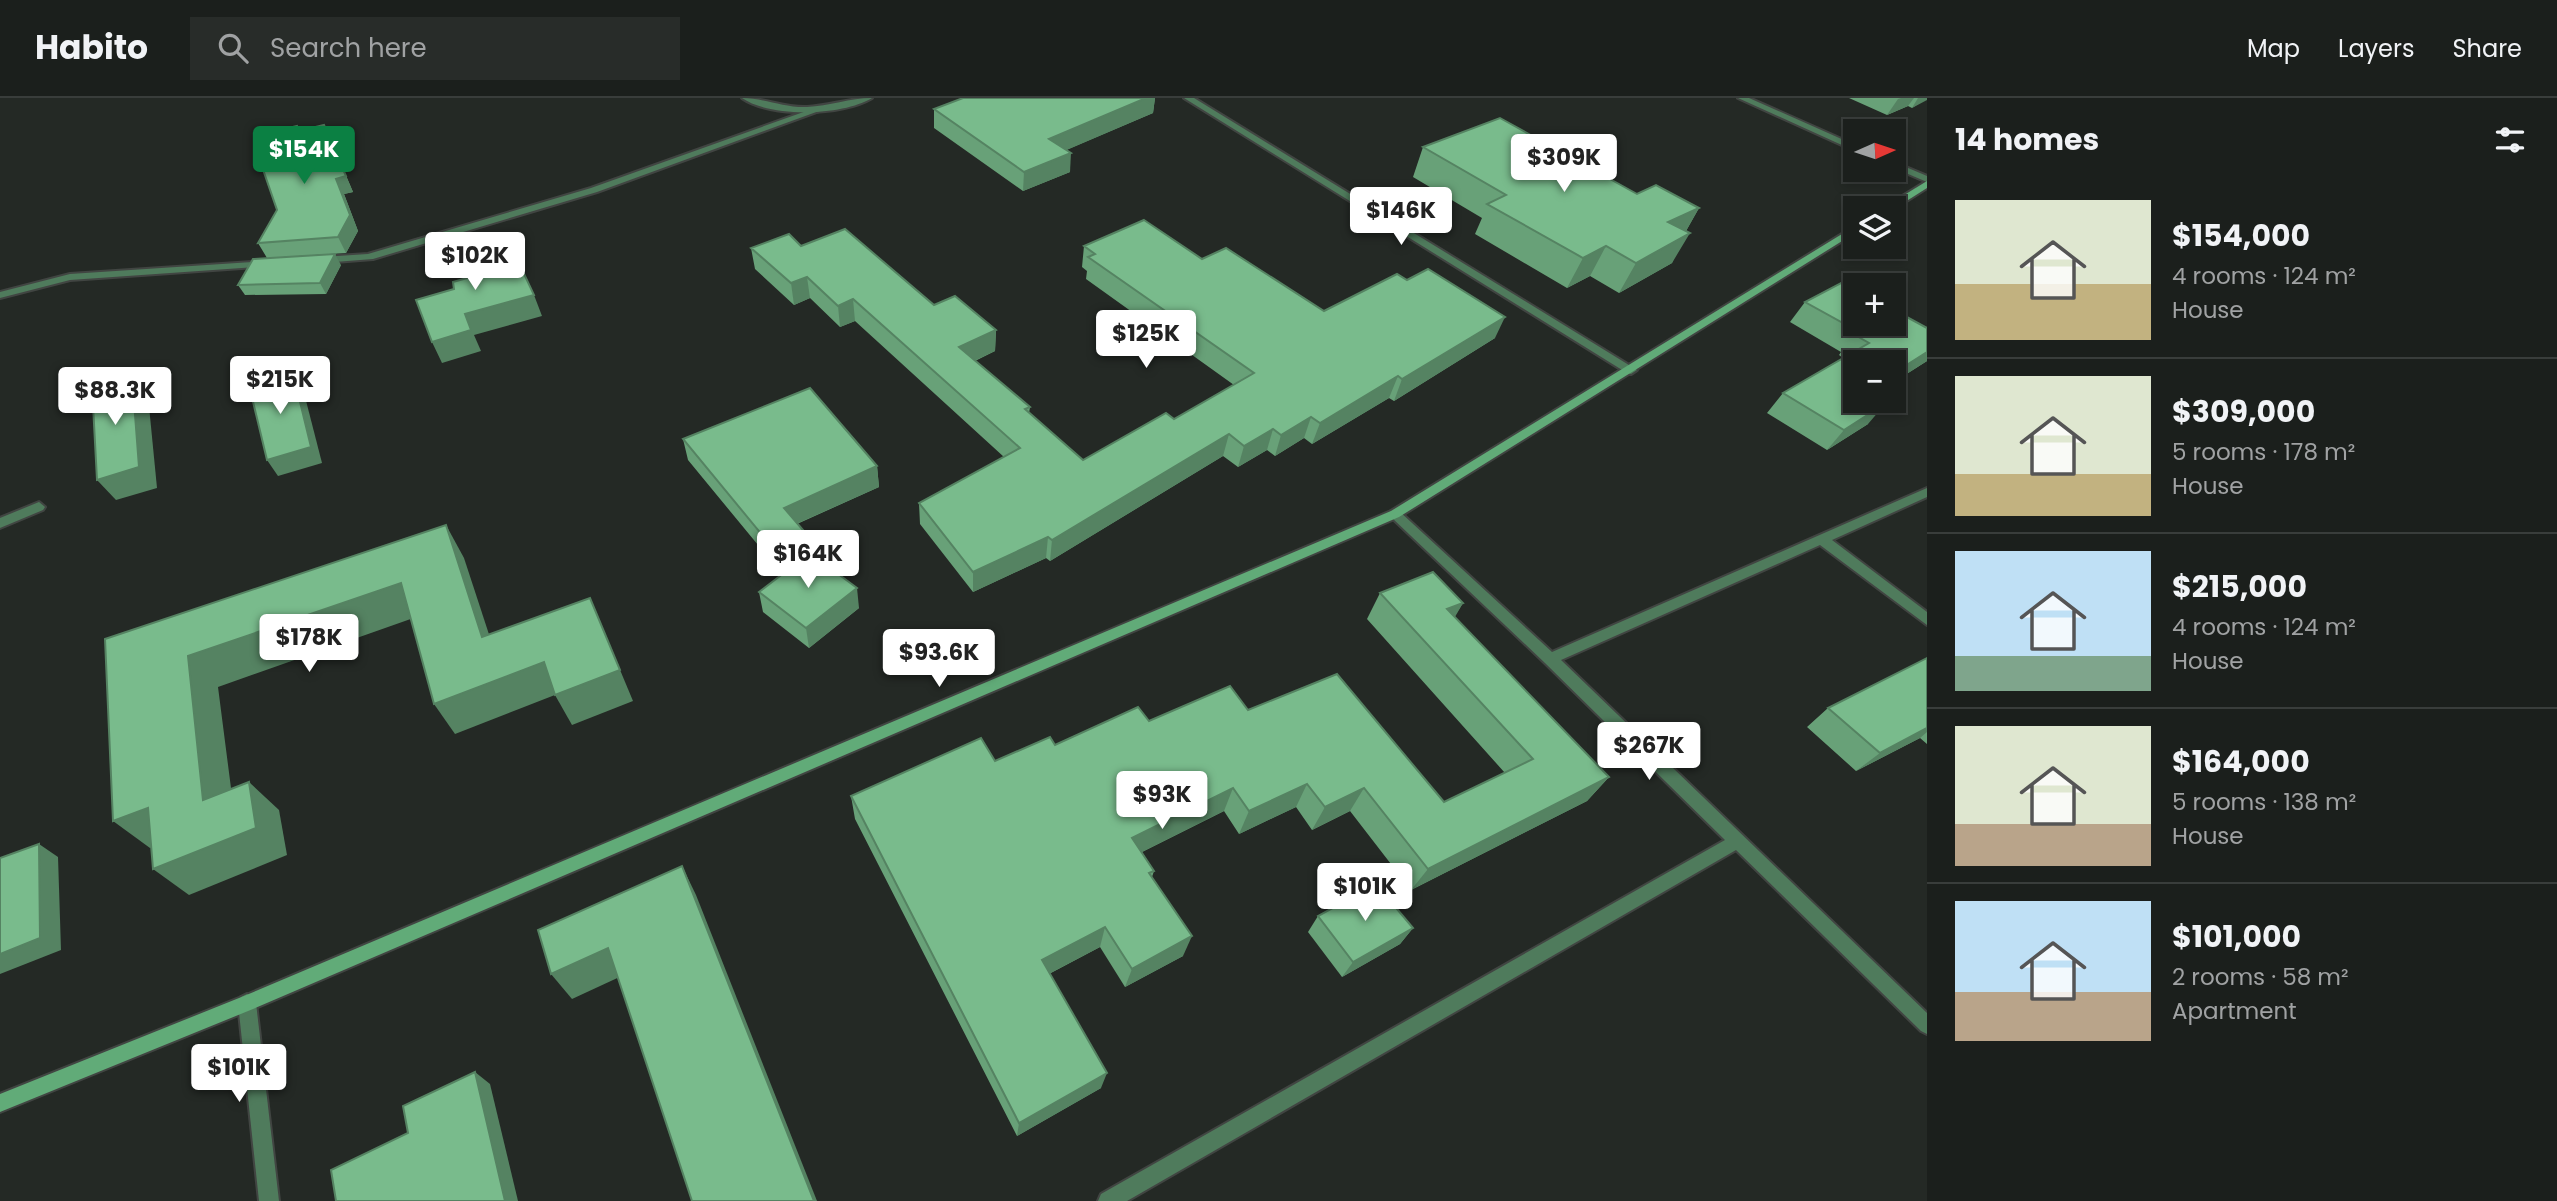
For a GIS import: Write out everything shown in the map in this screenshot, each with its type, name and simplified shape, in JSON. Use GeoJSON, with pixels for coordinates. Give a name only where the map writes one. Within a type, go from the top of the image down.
{"type":"FeatureCollection","features":[{"type":"Feature","properties":{"kind":"main road"},"geometry":{"type":"LineString","coordinates":[[1906,196],[1927,182]]}},
{"type":"Feature","properties":{"kind":"main road"},"geometry":{"type":"LineString","coordinates":[[0,1103],[247,1003],[1395,514],[1843,237]]}},
{"type":"Feature","properties":{"kind":"street"},"geometry":{"type":"LineString","coordinates":[[746,98],[769,108],[814,111]]}},
{"type":"Feature","properties":{"kind":"street"},"geometry":{"type":"LineString","coordinates":[[314,261],[369,257],[594,190],[814,111],[868,98]]}},
{"type":"Feature","properties":{"kind":"street"},"geometry":{"type":"LineString","coordinates":[[1188,98],[1631,370]]}},
{"type":"Feature","properties":{"kind":"street"},"geometry":{"type":"LineString","coordinates":[[1742,98],[1843,143]]}},
{"type":"Feature","properties":{"kind":"street"},"geometry":{"type":"LineString","coordinates":[[1906,171],[1927,182]]}},
{"type":"Feature","properties":{"kind":"street"},"geometry":{"type":"LineString","coordinates":[[0,295],[70,277],[274,263]]}},
{"type":"Feature","properties":{"kind":"street"},"geometry":{"type":"LineString","coordinates":[[1550,659],[1927,492]]}},
{"type":"Feature","properties":{"kind":"street"},"geometry":{"type":"LineString","coordinates":[[0,523],[39,507]]}},
{"type":"Feature","properties":{"kind":"street"},"geometry":{"type":"LineString","coordinates":[[1395,514],[1550,659],[1927,1025]]}},
{"type":"Feature","properties":{"kind":"street"},"geometry":{"type":"LineString","coordinates":[[1822,539],[1927,620]]}},
{"type":"Feature","properties":{"kind":"street"},"geometry":{"type":"LineString","coordinates":[[1108,1201],[1736,842]]}},
{"type":"Feature","properties":{"kind":"street"},"geometry":{"type":"LineString","coordinates":[[247,1003],[269,1201]]}},
{"type":"Feature","properties":{"kind":"building"},"geometry":{"type":"Polygon","coordinates":[[[963,98],[1146,98],[1049,139],[1071,153],[1024,172],[934,109],[963,98]]]}},
{"type":"Feature","properties":{"kind":"building"},"geometry":{"type":"Polygon","coordinates":[[[1500,118],[1637,194],[1656,185],[1699,208],[1668,222],[1690,233],[1636,263],[1606,246],[1583,258],[1487,204],[1506,195],[1423,147],[1500,118]]]}},
{"type":"Feature","properties":{"kind":"building"},"geometry":{"type":"Polygon","coordinates":[[[324,125],[346,176],[336,179],[350,215],[338,237],[258,243],[277,210],[258,155],[270,152],[264,134],[297,126],[299,131],[324,125]]]}},
{"type":"Feature","properties":{"kind":"building"},"geometry":{"type":"Polygon","coordinates":[[[1144,220],[1202,259],[1226,248],[1324,311],[1397,274],[1407,280],[1428,269],[1505,317],[1402,379],[1398,376],[1320,423],[1311,417],[1281,435],[1273,429],[1244,446],[1229,434],[1052,540],[1048,537],[973,572],[919,503],[1020,448],[853,299],[838,306],[807,277],[791,283],[751,248],[789,234],[801,246],[845,229],[934,305],[955,296],[996,330],[959,347],[1030,407],[1025,409],[1083,460],[1166,413],[1174,419],[1254,373],[1088,257],[1095,254],[1084,246],[1144,220]]]}},
{"type":"Feature","properties":{"kind":"building"},"geometry":{"type":"Polygon","coordinates":[[[510,244],[534,295],[465,314],[471,330],[432,342],[416,300],[454,289],[453,282],[474,276],[466,256],[510,244]]]}},
{"type":"Feature","properties":{"kind":"building"},"geometry":{"type":"Polygon","coordinates":[[[335,254],[320,283],[238,285],[253,259],[335,254]]]}},
{"type":"Feature","properties":{"kind":"building"},"geometry":{"type":"Polygon","coordinates":[[[1843,284],[1843,323],[1805,302],[1843,284]]]}},
{"type":"Feature","properties":{"kind":"building"},"geometry":{"type":"Polygon","coordinates":[[[1906,317],[1927,328],[1927,352],[1906,365],[1906,350],[1857,350],[1869,343],[1857,336],[1906,336],[1906,317]]]}},
{"type":"Feature","properties":{"kind":"building"},"geometry":{"type":"Polygon","coordinates":[[[1843,358],[1843,413],[1870,413],[1844,430],[1783,393],[1843,358]]]}},
{"type":"Feature","properties":{"kind":"building"},"geometry":{"type":"Polygon","coordinates":[[[293,373],[311,447],[267,460],[249,385],[293,373]]]}},
{"type":"Feature","properties":{"kind":"building"},"geometry":{"type":"Polygon","coordinates":[[[132,375],[139,467],[97,480],[92,386],[132,375]]]}},
{"type":"Feature","properties":{"kind":"building"},"geometry":{"type":"Polygon","coordinates":[[[810,388],[877,466],[784,508],[809,537],[777,553],[683,439],[810,388]]]}},
{"type":"Feature","properties":{"kind":"building"},"geometry":{"type":"Polygon","coordinates":[[[446,525],[482,637],[590,598],[620,670],[555,695],[544,662],[434,704],[401,583],[188,656],[203,800],[249,782],[256,828],[153,869],[148,808],[113,821],[105,639],[446,525]]]}},
{"type":"Feature","properties":{"kind":"building"},"geometry":{"type":"Polygon","coordinates":[[[810,553],[857,588],[806,628],[759,592],[810,553]]]}},
{"type":"Feature","properties":{"kind":"building"},"geometry":{"type":"Polygon","coordinates":[[[1433,572],[1463,603],[1447,609],[1609,777],[1428,869],[1364,788],[1325,807],[1307,784],[1249,811],[1233,788],[1132,838],[1154,871],[1149,873],[1192,936],[1132,969],[1105,927],[1042,960],[1107,1073],[1019,1123],[851,796],[981,738],[995,761],[1050,737],[1055,745],[1138,707],[1149,721],[1230,686],[1248,710],[1337,674],[1444,802],[1533,759],[1380,593],[1433,572]]]}},
{"type":"Feature","properties":{"kind":"building"},"geometry":{"type":"Polygon","coordinates":[[[1927,658],[1927,728],[1880,753],[1828,708],[1927,658]]]}},
{"type":"Feature","properties":{"kind":"building"},"geometry":{"type":"Polygon","coordinates":[[[39,844],[40,938],[0,954],[0,858],[39,844]]]}},
{"type":"Feature","properties":{"kind":"building"},"geometry":{"type":"Polygon","coordinates":[[[682,866],[814,1201],[692,1201],[608,948],[551,974],[538,930],[682,866]]]}},
{"type":"Feature","properties":{"kind":"building"},"geometry":{"type":"Polygon","coordinates":[[[1376,884],[1413,928],[1353,962],[1318,916],[1376,884]]]}},
{"type":"Feature","properties":{"kind":"building"},"geometry":{"type":"Polygon","coordinates":[[[475,1072],[505,1201],[336,1201],[331,1170],[408,1133],[403,1106],[475,1072]]]}}]}
